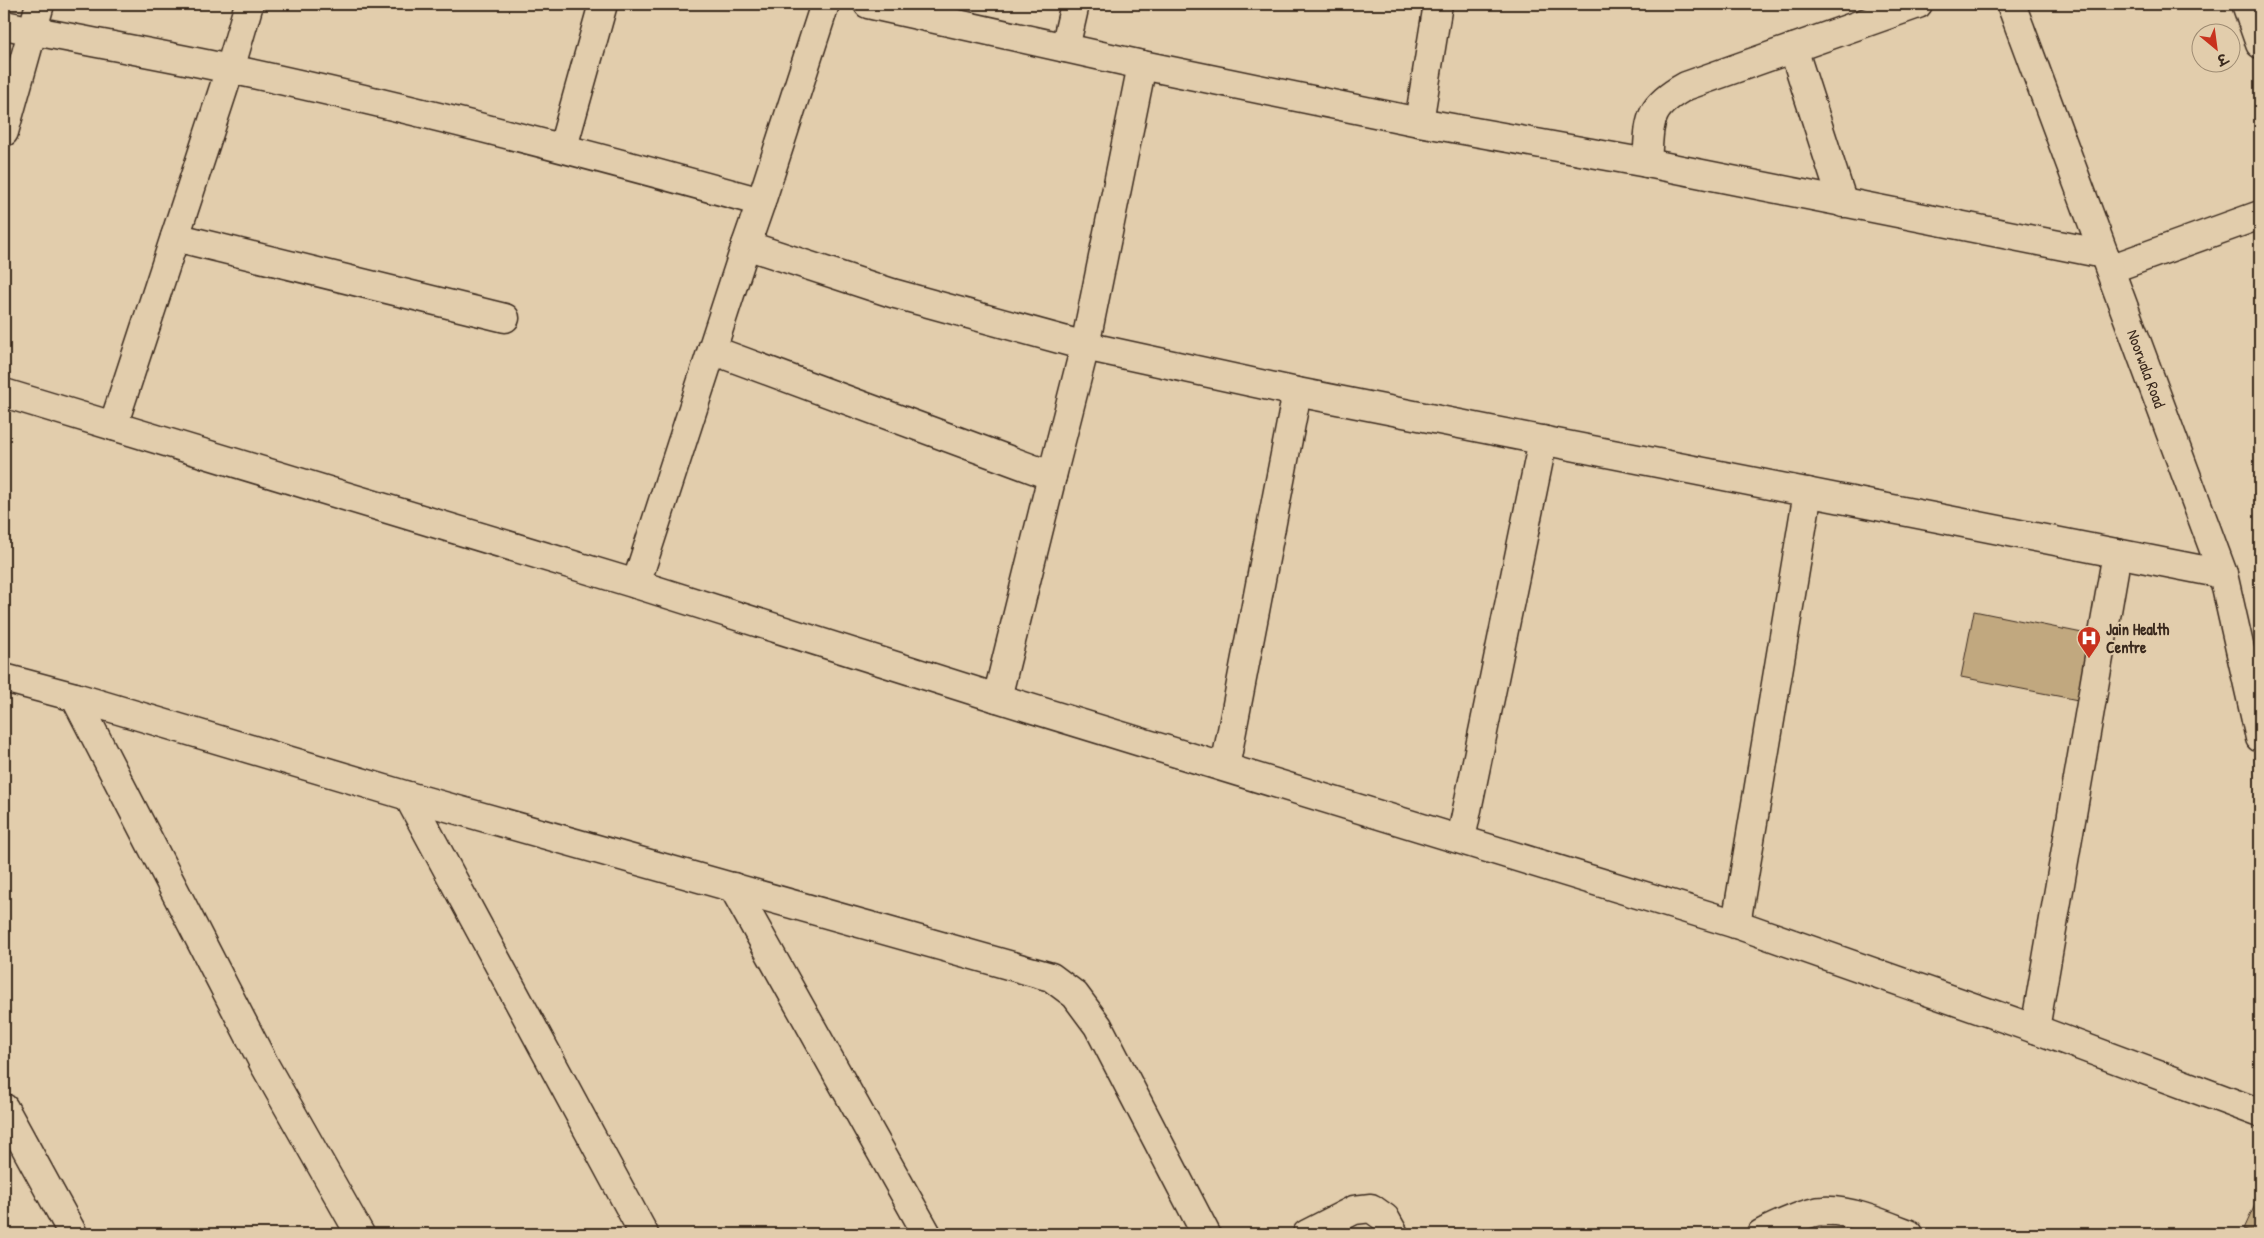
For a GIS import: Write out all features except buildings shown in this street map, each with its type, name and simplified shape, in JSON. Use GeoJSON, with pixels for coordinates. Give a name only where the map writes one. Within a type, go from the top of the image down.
{"type":"FeatureCollection","features":[{"type":"Feature","properties":{"kind":"street"},"geometry":{"type":"LineString","coordinates":[[4,132],[40,4]]}},
{"type":"Feature","properties":{"kind":"street"},"geometry":{"type":"LineString","coordinates":[[113,426],[230,69],[248,4]]}},
{"type":"Feature","properties":{"kind":"street"},"geometry":{"type":"LineString","coordinates":[[564,147],[603,4]]}},
{"type":"Feature","properties":{"kind":"street"},"geometry":{"type":"LineString","coordinates":[[636,584],[826,4]]}},
{"type":"Feature","properties":{"kind":"street"},"geometry":{"type":"LineString","coordinates":[[868,4],[1142,65],[1419,122],[1647,163],[1843,203],[2107,262],[2260,216]]}},
{"type":"Feature","properties":{"kind":"street"},"geometry":{"type":"LineString","coordinates":[[1065,48],[1075,4]]}},
{"type":"Feature","properties":{"kind":"street"},"geometry":{"type":"LineString","coordinates":[[1419,122],[1438,4]]}},
{"type":"Feature","properties":{"kind":"street"},"geometry":{"type":"LineString","coordinates":[[1647,163],[1650,123],[1655,108],[1668,96],[1686,86],[1918,4]]}},
{"type":"Feature","properties":{"kind":"street","name":"Noorwala Road"},"geometry":{"type":"LineString","coordinates":[[2012,4],[2224,574],[2254,684],[2260,738]]}},
{"type":"Feature","properties":{"kind":"street"},"geometry":{"type":"LineString","coordinates":[[2246,4],[2260,44]]}},
{"type":"Feature","properties":{"kind":"street"},"geometry":{"type":"LineString","coordinates":[[4,25],[230,69],[564,147],[761,202]]}},
{"type":"Feature","properties":{"kind":"street"},"geometry":{"type":"LineString","coordinates":[[1793,48],[1843,203]]}},
{"type":"Feature","properties":{"kind":"street"},"geometry":{"type":"LineString","coordinates":[[997,698],[1085,346],[1142,65]]}},
{"type":"Feature","properties":{"kind":"street"},"geometry":{"type":"LineString","coordinates":[[175,237],[505,318]]}},
{"type":"Feature","properties":{"kind":"street"},"geometry":{"type":"LineString","coordinates":[[746,245],[892,293],[1085,346],[1297,392],[2224,574]]}},
{"type":"Feature","properties":{"kind":"street"},"geometry":{"type":"LineString","coordinates":[[712,350],[1052,476]]}},
{"type":"Feature","properties":{"kind":"street"},"geometry":{"type":"LineString","coordinates":[[1225,767],[1297,392]]}},
{"type":"Feature","properties":{"kind":"street"},"geometry":{"type":"LineString","coordinates":[[4,393],[636,584],[997,698],[1736,924],[2035,1029],[2260,1113]]}},
{"type":"Feature","properties":{"kind":"street"},"geometry":{"type":"LineString","coordinates":[[1461,839],[1543,440]]}},
{"type":"Feature","properties":{"kind":"street"},"geometry":{"type":"LineString","coordinates":[[1736,924],[1808,492]]}},
{"type":"Feature","properties":{"kind":"street"},"geometry":{"type":"LineString","coordinates":[[2035,1029],[2117,553]]}},
{"type":"Feature","properties":{"kind":"street"},"geometry":{"type":"LineString","coordinates":[[4,678],[75,697],[408,796],[1051,977],[1075,995],[1098,1026],[1206,1234]]}},
{"type":"Feature","properties":{"kind":"street"},"geometry":{"type":"LineString","coordinates":[[75,697],[264,1064],[360,1234]]}},
{"type":"Feature","properties":{"kind":"street"},"geometry":{"type":"LineString","coordinates":[[408,796],[644,1234]]}},
{"type":"Feature","properties":{"kind":"street"},"geometry":{"type":"LineString","coordinates":[[733,887],[927,1234]]}},
{"type":"Feature","properties":{"kind":"street"},"geometry":{"type":"LineString","coordinates":[[4,1108],[73,1234]]}},
{"type":"Feature","properties":{"kind":"street"},"geometry":{"type":"LineString","coordinates":[[1307,1234],[1354,1210],[1371,1208],[1385,1218],[1394,1234]]}},
{"type":"Feature","properties":{"kind":"street"},"geometry":{"type":"LineString","coordinates":[[1761,1234],[1775,1226],[1823,1211],[1864,1217],[1910,1234]]}},
{"type":"Feature","properties":{"kind":"place","name":"Jain Health Centre"},"geometry":{"type":"Point","coordinates":[2089,659]}}]}
